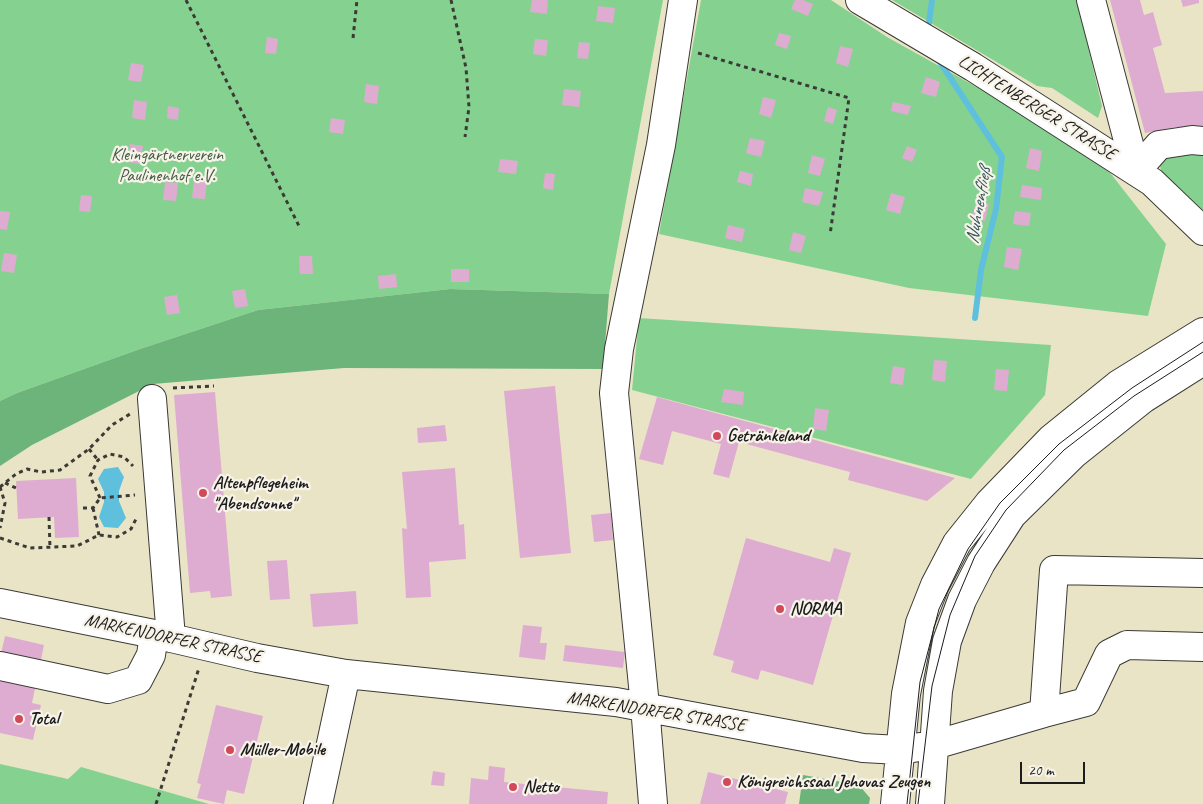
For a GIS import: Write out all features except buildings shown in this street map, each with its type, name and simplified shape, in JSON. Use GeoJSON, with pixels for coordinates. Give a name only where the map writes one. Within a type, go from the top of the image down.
{"type":"FeatureCollection","features":[{"type":"Feature","properties":{"kind":"street"},"geometry":{"type":"LineString","coordinates":[[653,804],[614,393],[619,349],[661,144],[683,0]]}},
{"type":"Feature","properties":{"kind":"street","name":"LICHTENBERGER STRASSE"},"geometry":{"type":"LineString","coordinates":[[860,0],[973,67],[1136,171],[1152,182],[1203,231]]}},
{"type":"Feature","properties":{"kind":"street"},"geometry":{"type":"LineString","coordinates":[[1091,0],[1136,171]]}},
{"type":"Feature","properties":{"kind":"street"},"geometry":{"type":"LineString","coordinates":[[1136,171],[1159,145],[1192,140],[1203,141]]}},
{"type":"Feature","properties":{"kind":"street"},"geometry":{"type":"LineString","coordinates":[[895,804],[906,694],[920,624],[935,585],[957,543],[989,503],[1051,439],[1119,384],[1203,332]]}},
{"type":"Feature","properties":{"kind":"street"},"geometry":{"type":"LineString","coordinates":[[930,804],[938,690],[948,640],[962,600],[973,578],[1012,515],[1074,454],[1143,399],[1203,361]]}},
{"type":"Feature","properties":{"kind":"street"},"geometry":{"type":"LineString","coordinates":[[0,666],[108,689],[138,680],[163,636],[152,399]]}},
{"type":"Feature","properties":{"kind":"street"},"geometry":{"type":"LineString","coordinates":[[1044,713],[1054,570],[1203,573]]}},
{"type":"Feature","properties":{"kind":"street","name":"MARKENDORFER STRASSE"},"geometry":{"type":"LineString","coordinates":[[0,603],[163,636],[257,658],[346,674],[645,706],[863,748],[899,750],[934,745],[1086,702],[1109,654],[1127,645],[1203,647]]}},
{"type":"Feature","properties":{"kind":"street"},"geometry":{"type":"LineString","coordinates":[[318,804],[346,674]]}},
{"type":"Feature","properties":{"kind":"path"},"geometry":{"type":"LineString","coordinates":[[186,0],[299,226]]}},
{"type":"Feature","properties":{"kind":"path"},"geometry":{"type":"LineString","coordinates":[[353,38],[357,0]]}},
{"type":"Feature","properties":{"kind":"path"},"geometry":{"type":"LineString","coordinates":[[451,0],[466,68],[469,107],[465,137]]}},
{"type":"Feature","properties":{"kind":"path"},"geometry":{"type":"LineString","coordinates":[[676,47],[849,98],[830,235]]}},
{"type":"Feature","properties":{"kind":"path"},"geometry":{"type":"LineString","coordinates":[[0,528],[5,503],[0,487],[27,468],[41,472],[60,470],[89,449],[112,425],[152,399],[163,389],[214,386]]}},
{"type":"Feature","properties":{"kind":"path"},"geometry":{"type":"LineString","coordinates":[[89,449],[98,460]]}},
{"type":"Feature","properties":{"kind":"path"},"geometry":{"type":"LineString","coordinates":[[102,498],[90,476],[98,460],[110,454],[124,457],[133,467],[134,474]]}},
{"type":"Feature","properties":{"kind":"path"},"geometry":{"type":"LineString","coordinates":[[5,483],[16,488]]}},
{"type":"Feature","properties":{"kind":"path"},"geometry":{"type":"LineString","coordinates":[[134,489],[136,502]]}},
{"type":"Feature","properties":{"kind":"path"},"geometry":{"type":"LineString","coordinates":[[83,508],[93,508],[102,498],[119,496]]}},
{"type":"Feature","properties":{"kind":"path"},"geometry":{"type":"LineString","coordinates":[[93,508],[99,534]]}},
{"type":"Feature","properties":{"kind":"path"},"geometry":{"type":"LineString","coordinates":[[0,538],[30,548],[77,546],[99,534],[117,537],[131,529],[137,515]]}},
{"type":"Feature","properties":{"kind":"path"},"geometry":{"type":"LineString","coordinates":[[49,518],[50,548]]}},
{"type":"Feature","properties":{"kind":"path"},"geometry":{"type":"LineString","coordinates":[[156,804],[206,646]]}},
{"type":"Feature","properties":{"kind":"green space","name":"Kleingärtnerverein Paulinenhof e.V."},"geometry":{"type":"Polygon","coordinates":[[[0,0],[663,0],[609,294],[450,289],[258,310],[140,349],[17,393],[0,401],[0,0]]]}},
{"type":"Feature","properties":{"kind":"green space"},"geometry":{"type":"Polygon","coordinates":[[[701,0],[831,0],[887,37],[1070,139],[1111,174],[1166,244],[1148,316],[909,288],[659,234],[701,0]]]}},
{"type":"Feature","properties":{"kind":"green space"},"geometry":{"type":"Polygon","coordinates":[[[892,0],[1077,0],[1102,106],[1098,118],[1052,88],[1037,86],[892,0]]]}},
{"type":"Feature","properties":{"kind":"green space"},"geometry":{"type":"Polygon","coordinates":[[[1203,154],[1203,216],[1162,175],[1160,166],[1168,155],[1203,154]]]}},
{"type":"Feature","properties":{"kind":"green space"},"geometry":{"type":"Polygon","coordinates":[[[450,289],[609,294],[603,369],[344,368],[153,384],[32,445],[0,466],[0,401],[17,393],[140,349],[258,310],[450,289]]]}},
{"type":"Feature","properties":{"kind":"green space"},"geometry":{"type":"Polygon","coordinates":[[[639,318],[1051,345],[1045,395],[971,479],[632,390],[639,318]]]}},
{"type":"Feature","properties":{"kind":"green space"},"geometry":{"type":"Polygon","coordinates":[[[0,764],[68,779],[81,767],[209,804],[0,804],[0,764]]]}},
{"type":"Feature","properties":{"kind":"green space"},"geometry":{"type":"Polygon","coordinates":[[[803,775],[859,785],[870,798],[869,804],[799,804],[803,775]]]}},
{"type":"Feature","properties":{"kind":"water"},"geometry":{"type":"Polygon","coordinates":[[[118,467],[124,477],[119,491],[119,501],[126,518],[118,528],[104,527],[99,517],[104,502],[104,492],[98,479],[104,469],[118,467]]]}},
{"type":"Feature","properties":{"kind":"waterway","name":"Nuhnenfließ"},"geometry":{"type":"LineString","coordinates":[[929,23],[932,0]]}},
{"type":"Feature","properties":{"kind":"waterway","name":"Nuhnenfließ"},"geometry":{"type":"LineString","coordinates":[[938,59],[1002,157],[996,209],[981,270],[975,318]]}},
{"type":"Feature","properties":{"kind":"tram line"},"geometry":{"type":"LineString","coordinates":[[907,804],[920,682],[939,609],[968,549],[1000,503],[1059,444],[1132,388],[1203,342]]}},
{"type":"Feature","properties":{"kind":"tram line"},"geometry":{"type":"LineString","coordinates":[[918,804],[932,686],[950,615],[975,556],[1006,510],[1064,450],[1134,396],[1203,352]]}},
{"type":"Feature","properties":{"kind":"place","name":"Getränkeland"},"geometry":{"type":"Point","coordinates":[717,436]}},
{"type":"Feature","properties":{"kind":"place","name":"Altenpflegeheim \"Abendsonne\""},"geometry":{"type":"Point","coordinates":[203,493]}},
{"type":"Feature","properties":{"kind":"place","name":"NORMA"},"geometry":{"type":"Point","coordinates":[780,609]}},
{"type":"Feature","properties":{"kind":"place","name":"Total"},"geometry":{"type":"Point","coordinates":[19,719]}},
{"type":"Feature","properties":{"kind":"place","name":"Müller-Mobile"},"geometry":{"type":"Point","coordinates":[230,750]}},
{"type":"Feature","properties":{"kind":"place","name":"Königreichssaal Jehovas Zeugen"},"geometry":{"type":"Point","coordinates":[727,782]}},
{"type":"Feature","properties":{"kind":"place","name":"Netto"},"geometry":{"type":"Point","coordinates":[513,787]}}]}
